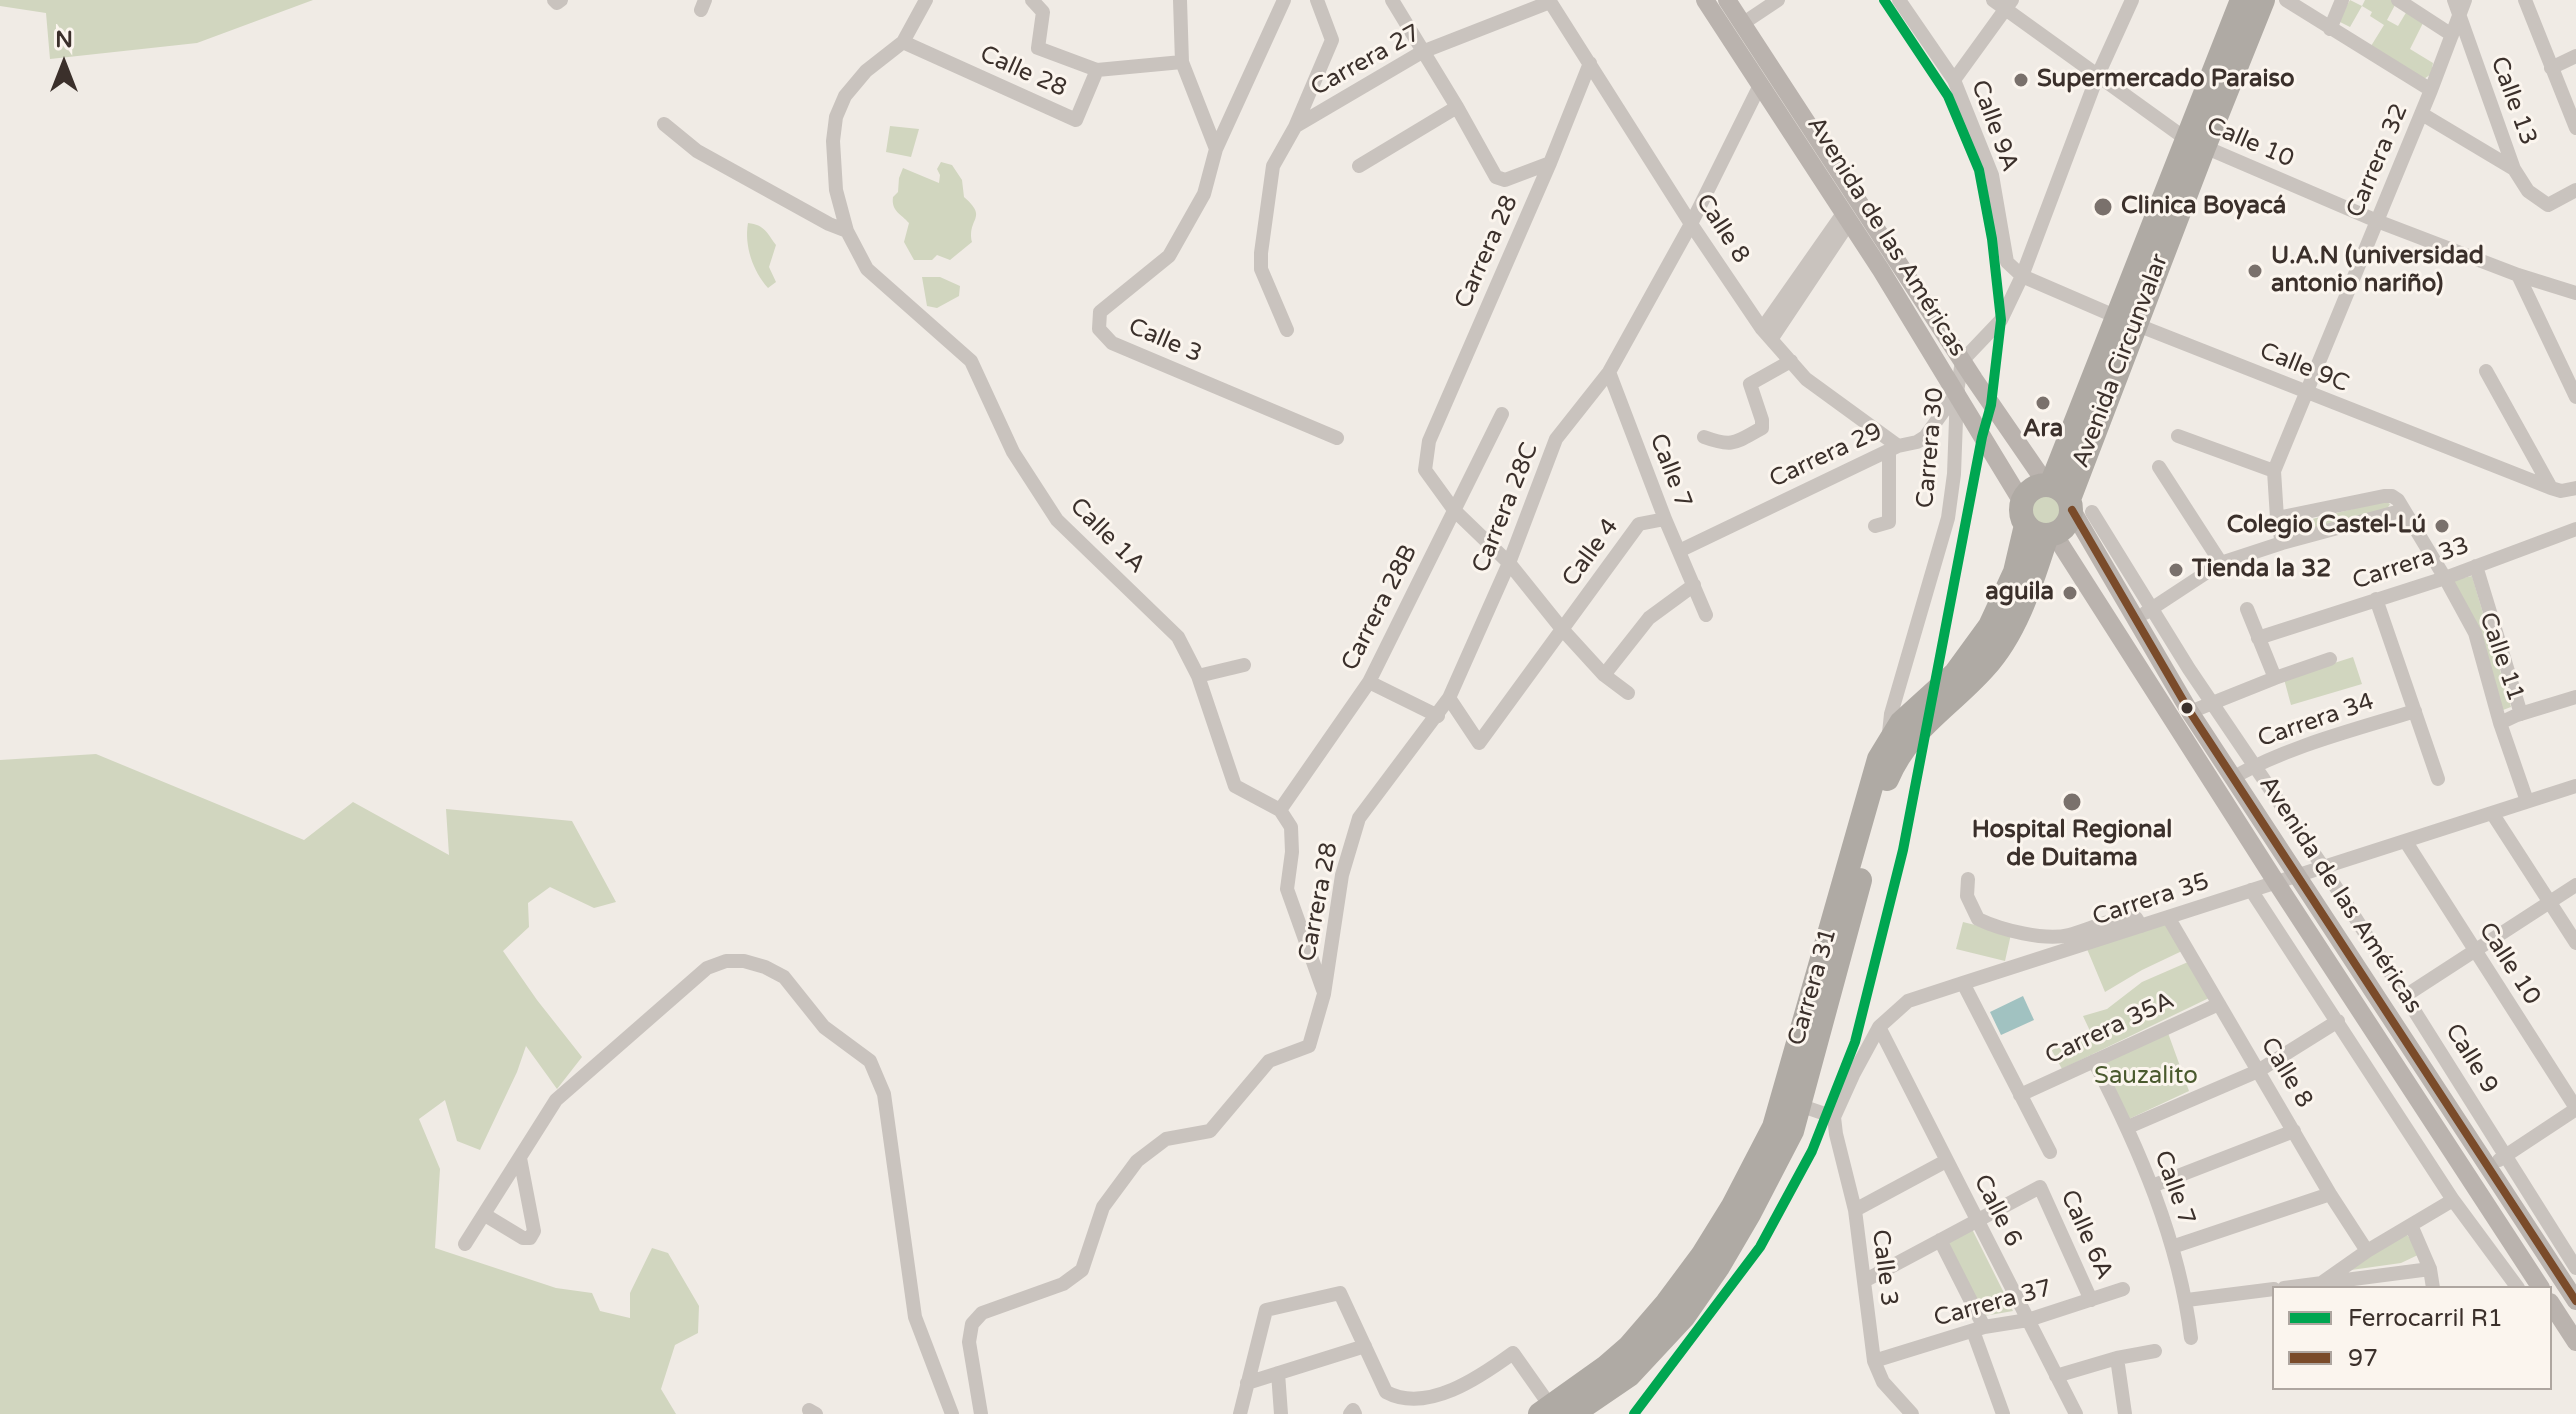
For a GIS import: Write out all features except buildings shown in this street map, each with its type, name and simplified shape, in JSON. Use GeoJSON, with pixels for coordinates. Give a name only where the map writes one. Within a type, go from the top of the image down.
{"type":"FeatureCollection","features":[{"type":"Feature","properties":{"kind":"highway","name":"Avenida Circunvalar"},"geometry":{"type":"LineString","coordinates":[[2037,524],[2067,524],[2066,498],[2126,320],[2195,143],[2242,0]]}},
{"type":"Feature","properties":{"kind":"highway","name":"Avenida Circunvalar"},"geometry":{"type":"LineString","coordinates":[[2195,143],[2263,0]]}},
{"type":"Feature","properties":{"kind":"highway"},"geometry":{"type":"LineString","coordinates":[[2037,524],[2032,490],[2066,498]]}},
{"type":"Feature","properties":{"kind":"highway","name":"Carrera 31"},"geometry":{"type":"LineString","coordinates":[[1555,1412],[1629,1347],[1702,1256],[1733,1206],[1774,1127],[1872,775],[1888,741],[1918,706],[1955,674],[1990,626],[2037,524]]}},
{"type":"Feature","properties":{"kind":"highway","name":"Carrera 31"},"geometry":{"type":"LineString","coordinates":[[1555,1412],[1629,1375],[1684,1316],[1749,1214],[1792,1131],[1886,782],[1917,732],[1986,667],[2009,635],[2033,578],[2037,524]]}},
{"type":"Feature","properties":{"kind":"highway"},"geometry":{"type":"LineString","coordinates":[[1791,1066],[1799,1105]]}},
{"type":"Feature","properties":{"kind":"main road","name":"Avenida de las Américas"},"geometry":{"type":"LineString","coordinates":[[1705,0],[1760,85],[1781,100]]}},
{"type":"Feature","properties":{"kind":"main road","name":"Avenida de las Américas"},"geometry":{"type":"LineString","coordinates":[[1727,0],[1781,100],[2037,524],[2540,1286]]}},
{"type":"Feature","properties":{"kind":"main road","name":"Avenida de las Américas"},"geometry":{"type":"LineString","coordinates":[[1847,209],[2066,498],[2171,683],[2576,1301]]}},
{"type":"Feature","properties":{"kind":"main road"},"geometry":{"type":"LineString","coordinates":[[2552,1308],[2576,1342]]}},
{"type":"Feature","properties":{"kind":"street"},"geometry":{"type":"LineString","coordinates":[[903,42],[926,0]]}},
{"type":"Feature","properties":{"kind":"street"},"geometry":{"type":"LineString","coordinates":[[1032,0],[1043,12],[1038,48],[1097,70],[1182,62]]}},
{"type":"Feature","properties":{"kind":"street"},"geometry":{"type":"LineString","coordinates":[[1180,0],[1182,62],[1216,149]]}},
{"type":"Feature","properties":{"kind":"street","name":"Calle 3"},"geometry":{"type":"LineString","coordinates":[[1284,0],[1216,149],[1204,194],[1169,256],[1100,312],[1099,329],[1112,343],[1337,438]]}},
{"type":"Feature","properties":{"kind":"street","name":"Carrera 27"},"geometry":{"type":"LineString","coordinates":[[1287,330],[1261,269],[1261,253],[1273,166],[1295,127],[1332,40],[1317,0]]}},
{"type":"Feature","properties":{"kind":"street"},"geometry":{"type":"LineString","coordinates":[[1392,0],[1496,177],[1505,180],[1550,163]]}},
{"type":"Feature","properties":{"kind":"street"},"geometry":{"type":"LineString","coordinates":[[1742,24],[1778,0]]}},
{"type":"Feature","properties":{"kind":"street","name":"Calle 9A"},"geometry":{"type":"LineString","coordinates":[[1899,0],[1954,80],[1992,175],[2007,262],[2022,276]]}},
{"type":"Feature","properties":{"kind":"street","name":"Carrera 30"},"geometry":{"type":"LineString","coordinates":[[1888,741],[1891,714],[1948,518],[1962,361],[2001,320],[2022,276],[2097,77],[2132,0]]}},
{"type":"Feature","properties":{"kind":"street"},"geometry":{"type":"LineString","coordinates":[[2286,0],[2431,90]]}},
{"type":"Feature","properties":{"kind":"street"},"geometry":{"type":"LineString","coordinates":[[2330,29],[2342,0]]}},
{"type":"Feature","properties":{"kind":"street"},"geometry":{"type":"LineString","coordinates":[[2398,0],[2452,35]]}},
{"type":"Feature","properties":{"kind":"street","name":"Calle 13"},"geometry":{"type":"LineString","coordinates":[[2454,0],[2514,169],[2528,191],[2548,205],[2576,190]]}},
{"type":"Feature","properties":{"kind":"street","name":"Carrera 32"},"geometry":{"type":"LineString","coordinates":[[2274,471],[2422,114],[2465,0]]}},
{"type":"Feature","properties":{"kind":"street"},"geometry":{"type":"LineString","coordinates":[[2525,0],[2576,128]]}},
{"type":"Feature","properties":{"kind":"street","name":"Carrera 27"},"geometry":{"type":"LineString","coordinates":[[1295,127],[1422,52],[1549,1]]}},
{"type":"Feature","properties":{"kind":"street","name":"Calle 8"},"geometry":{"type":"LineString","coordinates":[[1549,1],[1691,224],[1767,334],[1806,379],[1894,449]]}},
{"type":"Feature","properties":{"kind":"street"},"geometry":{"type":"LineString","coordinates":[[1954,80],[2003,3]]}},
{"type":"Feature","properties":{"kind":"street","name":"Calle 10"},"geometry":{"type":"LineString","coordinates":[[2003,3],[2097,77],[2195,143],[2377,221],[2518,275]]}},
{"type":"Feature","properties":{"kind":"street","name":"Calle 28"},"geometry":{"type":"LineString","coordinates":[[903,42],[1076,120],[1097,70]]}},
{"type":"Feature","properties":{"kind":"street","name":"Calle 1A"},"geometry":{"type":"LineString","coordinates":[[903,42],[866,71],[845,96],[836,117],[833,141],[836,190],[847,231],[867,269],[971,361],[1013,452],[1057,520],[1178,637],[1198,676],[1235,786],[1280,810]]}},
{"type":"Feature","properties":{"kind":"street"},"geometry":{"type":"LineString","coordinates":[[2551,68],[2576,56]]}},
{"type":"Feature","properties":{"kind":"street","name":"Carrera 28"},"geometry":{"type":"LineString","coordinates":[[1454,510],[1425,470],[1429,441],[1590,63]]}},
{"type":"Feature","properties":{"kind":"street","name":"Carrera 28C"},"geometry":{"type":"LineString","coordinates":[[1359,818],[1449,698],[1509,563],[1556,439],[1609,372],[1691,224],[1760,85]]}},
{"type":"Feature","properties":{"kind":"street"},"geometry":{"type":"LineString","coordinates":[[1359,166],[1460,112]]}},
{"type":"Feature","properties":{"kind":"street"},"geometry":{"type":"LineString","coordinates":[[2422,114],[2514,169]]}},
{"type":"Feature","properties":{"kind":"street"},"geometry":{"type":"LineString","coordinates":[[664,124],[708,157],[847,231]]}},
{"type":"Feature","properties":{"kind":"street"},"geometry":{"type":"LineString","coordinates":[[1767,334],[1847,209]]}},
{"type":"Feature","properties":{"kind":"street"},"geometry":{"type":"LineString","coordinates":[[2518,275],[2576,293]]}},
{"type":"Feature","properties":{"kind":"street"},"geometry":{"type":"LineString","coordinates":[[2518,275],[2576,397]]}},
{"type":"Feature","properties":{"kind":"street","name":"Calle 9C"},"geometry":{"type":"LineString","coordinates":[[2022,276],[2307,393],[2551,488],[2561,491],[2574,489]]}},
{"type":"Feature","properties":{"kind":"street"},"geometry":{"type":"LineString","coordinates":[[1704,437],[1724,444],[1735,443],[1762,428],[1750,384],[1791,361]]}},
{"type":"Feature","properties":{"kind":"street"},"geometry":{"type":"LineString","coordinates":[[2486,371],[2551,488]]}},
{"type":"Feature","properties":{"kind":"street","name":"Calle 7"},"geometry":{"type":"LineString","coordinates":[[1609,372],[1665,519],[1706,615]]}},
{"type":"Feature","properties":{"kind":"street","name":"Carrera 29"},"geometry":{"type":"LineString","coordinates":[[1679,551],[1894,449],[1917,442],[1925,437],[1957,392],[1974,379]]}},
{"type":"Feature","properties":{"kind":"street","name":"Carrera 28B"},"geometry":{"type":"LineString","coordinates":[[1280,810],[1369,682],[1502,414]]}},
{"type":"Feature","properties":{"kind":"street"},"geometry":{"type":"LineString","coordinates":[[2178,436],[2274,471],[2282,543]]}},
{"type":"Feature","properties":{"kind":"street"},"geometry":{"type":"LineString","coordinates":[[1875,526],[1889,522],[1894,449]]}},
{"type":"Feature","properties":{"kind":"street"},"geometry":{"type":"LineString","coordinates":[[2159,467],[2221,563]]}},
{"type":"Feature","properties":{"kind":"street","name":"Calle 11"},"geometry":{"type":"LineString","coordinates":[[2277,518],[2392,496],[2398,500],[2475,633],[2500,723],[2527,801]]}},
{"type":"Feature","properties":{"kind":"street","name":"Calle 9"},"geometry":{"type":"LineString","coordinates":[[2066,498],[2152,609],[2253,766],[2323,867],[2576,1268]]}},
{"type":"Feature","properties":{"kind":"street"},"geometry":{"type":"LineString","coordinates":[[1454,510],[1509,563],[1604,675],[1628,693]]}},
{"type":"Feature","properties":{"kind":"street"},"geometry":{"type":"LineString","coordinates":[[2134,620],[2221,563],[2404,510]]}},
{"type":"Feature","properties":{"kind":"street","name":"Calle 4"},"geometry":{"type":"LineString","coordinates":[[1562,629],[1639,524],[1665,519]]}},
{"type":"Feature","properties":{"kind":"street","name":"Carrera 33"},"geometry":{"type":"LineString","coordinates":[[2258,638],[2445,578],[2576,529]]}},
{"type":"Feature","properties":{"kind":"street"},"geometry":{"type":"LineString","coordinates":[[2476,566],[2521,714]]}},
{"type":"Feature","properties":{"kind":"street"},"geometry":{"type":"LineString","coordinates":[[1604,675],[1649,618],[1694,585]]}},
{"type":"Feature","properties":{"kind":"street"},"geometry":{"type":"LineString","coordinates":[[2376,599],[2438,779]]}},
{"type":"Feature","properties":{"kind":"street"},"geometry":{"type":"LineString","coordinates":[[2247,609],[2275,678]]}},
{"type":"Feature","properties":{"kind":"street"},"geometry":{"type":"LineString","coordinates":[[1449,698],[1479,743],[1562,629]]}},
{"type":"Feature","properties":{"kind":"street"},"geometry":{"type":"LineString","coordinates":[[2190,712],[2330,659]]}},
{"type":"Feature","properties":{"kind":"street"},"geometry":{"type":"LineString","coordinates":[[1198,676],[1244,665]]}},
{"type":"Feature","properties":{"kind":"street"},"geometry":{"type":"LineString","coordinates":[[2171,683],[2189,669]]}},
{"type":"Feature","properties":{"kind":"street"},"geometry":{"type":"LineString","coordinates":[[1369,682],[1438,716]]}},
{"type":"Feature","properties":{"kind":"street"},"geometry":{"type":"LineString","coordinates":[[2500,723],[2576,697]]}},
{"type":"Feature","properties":{"kind":"street","name":"Carrera 34"},"geometry":{"type":"LineString","coordinates":[[2234,777],[2253,766],[2332,737],[2415,711]]}},
{"type":"Feature","properties":{"kind":"street","name":"Carrera 35"},"geometry":{"type":"LineString","coordinates":[[1834,1117],[1879,1027],[1908,1001],[2576,786]]}},
{"type":"Feature","properties":{"kind":"street"},"geometry":{"type":"LineString","coordinates":[[1280,810],[1291,827],[1292,852],[1287,889],[1324,994]]}},
{"type":"Feature","properties":{"kind":"street"},"geometry":{"type":"LineString","coordinates":[[2492,813],[2576,943]]}},
{"type":"Feature","properties":{"kind":"street","name":"Carrera 28"},"geometry":{"type":"LineString","coordinates":[[981,1414],[969,1342],[972,1324],[982,1313],[1063,1284],[1082,1270],[1103,1207],[1137,1161],[1166,1139],[1210,1131],[1269,1061],[1309,1046],[1324,994],[1342,875],[1359,818]]}},
{"type":"Feature","properties":{"kind":"street","name":"Calle 10"},"geometry":{"type":"LineString","coordinates":[[2406,842],[2576,1109]]}},
{"type":"Feature","properties":{"kind":"street"},"geometry":{"type":"LineString","coordinates":[[1968,879],[1967,896],[1978,919],[1988,924],[2048,937],[2067,935],[2124,918],[2136,918],[2141,926]]}},
{"type":"Feature","properties":{"kind":"street"},"geometry":{"type":"LineString","coordinates":[[2405,996],[2576,885]]}},
{"type":"Feature","properties":{"kind":"street"},"geometry":{"type":"LineString","coordinates":[[2251,890],[2453,1200],[2517,1286]]}},
{"type":"Feature","properties":{"kind":"street","name":"Calle 8"},"geometry":{"type":"LineString","coordinates":[[2168,917],[2330,1194],[2367,1251]]}},
{"type":"Feature","properties":{"kind":"street"},"geometry":{"type":"LineString","coordinates":[[465,1244],[556,1100],[707,968],[726,961],[744,961],[765,967],[784,977],[824,1027],[870,1061],[884,1094],[915,1317],[952,1414]]}},
{"type":"Feature","properties":{"kind":"street"},"geometry":{"type":"LineString","coordinates":[[1963,983],[2050,1152]]}},
{"type":"Feature","properties":{"kind":"street","name":"Carrera 35A"},"geometry":{"type":"LineString","coordinates":[[2020,1095],[2219,1004]]}},
{"type":"Feature","properties":{"kind":"street"},"geometry":{"type":"LineString","coordinates":[[2128,1127],[2258,1071],[2338,1021]]}},
{"type":"Feature","properties":{"kind":"street","name":"Calle 6"},"geometry":{"type":"LineString","coordinates":[[1879,1027],[2076,1414]]}},
{"type":"Feature","properties":{"kind":"street","name":"Calle 7"},"geometry":{"type":"LineString","coordinates":[[2094,1061],[2128,1127],[2152,1186],[2187,1300],[2191,1338]]}},
{"type":"Feature","properties":{"kind":"street"},"geometry":{"type":"LineString","coordinates":[[1799,1105],[1834,1117]]}},
{"type":"Feature","properties":{"kind":"street"},"geometry":{"type":"LineString","coordinates":[[2489,1166],[2576,1109]]}},
{"type":"Feature","properties":{"kind":"street","name":"Calle 3"},"geometry":{"type":"LineString","coordinates":[[1834,1117],[1855,1210],[1874,1361],[1883,1382],[1912,1414]]}},
{"type":"Feature","properties":{"kind":"street"},"geometry":{"type":"LineString","coordinates":[[2152,1186],[2294,1131]]}},
{"type":"Feature","properties":{"kind":"street"},"geometry":{"type":"LineString","coordinates":[[485,1215],[523,1238],[530,1238],[534,1231],[520,1158]]}},
{"type":"Feature","properties":{"kind":"street"},"geometry":{"type":"LineString","coordinates":[[1855,1210],[1946,1161]]}},
{"type":"Feature","properties":{"kind":"street","name":"Calle 6A"},"geometry":{"type":"LineString","coordinates":[[1977,1221],[2040,1187],[2091,1300]]}},
{"type":"Feature","properties":{"kind":"street"},"geometry":{"type":"LineString","coordinates":[[2172,1247],[2330,1194]]}},
{"type":"Feature","properties":{"kind":"street"},"geometry":{"type":"LineString","coordinates":[[2320,1284],[2367,1251],[2453,1200]]}},
{"type":"Feature","properties":{"kind":"street"},"geometry":{"type":"LineString","coordinates":[[1864,1281],[1977,1221]]}},
{"type":"Feature","properties":{"kind":"street"},"geometry":{"type":"LineString","coordinates":[[2411,1225],[2430,1269],[2433,1286]]}},
{"type":"Feature","properties":{"kind":"street"},"geometry":{"type":"LineString","coordinates":[[1940,1240],[1979,1329],[2003,1414]]}},
{"type":"Feature","properties":{"kind":"street"},"geometry":{"type":"LineString","coordinates":[[2302,1286],[2430,1269]]}},
{"type":"Feature","properties":{"kind":"street","name":"Carrera 37"},"geometry":{"type":"LineString","coordinates":[[1874,1361],[1979,1329],[2028,1320],[2123,1289]]}},
{"type":"Feature","properties":{"kind":"street"},"geometry":{"type":"LineString","coordinates":[[2187,1300],[2272,1289]]}},
{"type":"Feature","properties":{"kind":"street"},"geometry":{"type":"LineString","coordinates":[[1240,1414],[1266,1310],[1340,1293],[1386,1392],[1396,1398],[1430,1398],[1483,1373],[1513,1353],[1555,1412]]}},
{"type":"Feature","properties":{"kind":"street"},"geometry":{"type":"LineString","coordinates":[[2552,1308],[2576,1308]]}},
{"type":"Feature","properties":{"kind":"street"},"geometry":{"type":"LineString","coordinates":[[1247,1383],[1365,1346]]}},
{"type":"Feature","properties":{"kind":"street"},"geometry":{"type":"LineString","coordinates":[[2056,1376],[2117,1358],[2155,1351]]}},
{"type":"Feature","properties":{"kind":"street"},"geometry":{"type":"LineString","coordinates":[[2117,1358],[2125,1414]]}},
{"type":"Feature","properties":{"kind":"street"},"geometry":{"type":"LineString","coordinates":[[1278,1373],[1281,1414]]}},
{"type":"Feature","properties":{"kind":"green space"},"geometry":{"type":"Polygon","coordinates":[[[0,0],[313,0],[197,43],[50,59],[46,13],[0,6],[0,0]]]}},
{"type":"Feature","properties":{"kind":"green space"},"geometry":{"type":"Polygon","coordinates":[[[2350,0],[2362,6],[2350,27],[2338,21],[2350,0]]]}},
{"type":"Feature","properties":{"kind":"green space"},"geometry":{"type":"Polygon","coordinates":[[[2365,0],[2391,0],[2395,5],[2387,20],[2398,26],[2407,11],[2424,21],[2410,49],[2433,63],[2431,74],[2424,79],[2371,46],[2384,25],[2362,6],[2365,0]]]}},
{"type":"Feature","properties":{"kind":"green space"},"geometry":{"type":"Polygon","coordinates":[[[890,126],[919,129],[911,157],[886,152],[890,126]]]}},
{"type":"Feature","properties":{"kind":"green space"},"geometry":{"type":"Polygon","coordinates":[[[941,162],[952,165],[962,180],[964,197],[975,210],[972,242],[950,260],[937,255],[932,260],[914,260],[904,242],[909,223],[895,209],[893,197],[898,192],[903,168],[939,183],[937,169],[941,162]]]}},
{"type":"Feature","properties":{"kind":"green space"},"geometry":{"type":"Polygon","coordinates":[[[748,223],[762,228],[776,245],[769,267],[776,282],[768,288],[751,258],[747,240],[748,223]]]}},
{"type":"Feature","properties":{"kind":"green space"},"geometry":{"type":"Polygon","coordinates":[[[922,277],[940,277],[960,286],[959,296],[937,308],[927,306],[922,277]]]}},
{"type":"Feature","properties":{"kind":"green space"},"geometry":{"type":"Polygon","coordinates":[[[2047,493],[2059,498],[2064,510],[2059,522],[2047,527],[2035,522],[2030,510],[2035,498],[2047,493]]]}},
{"type":"Feature","properties":{"kind":"green space"},"geometry":{"type":"Polygon","coordinates":[[[2385,501],[2390,504],[2387,509],[2295,533],[2290,530],[2292,524],[2385,501]]]}},
{"type":"Feature","properties":{"kind":"green space"},"geometry":{"type":"Polygon","coordinates":[[[2472,576],[2511,707],[2503,710],[2453,580],[2472,576]]]}},
{"type":"Feature","properties":{"kind":"green space"},"geometry":{"type":"Polygon","coordinates":[[[2353,657],[2362,684],[2291,705],[2284,679],[2353,657]]]}},
{"type":"Feature","properties":{"kind":"green space"},"geometry":{"type":"Polygon","coordinates":[[[96,754],[304,840],[353,802],[449,855],[446,809],[572,821],[616,902],[594,908],[550,887],[528,903],[529,927],[503,951],[582,1057],[557,1089],[526,1046],[480,1150],[457,1141],[445,1100],[419,1119],[440,1169],[435,1248],[556,1288],[592,1293],[600,1311],[630,1318],[630,1293],[652,1248],[668,1253],[699,1306],[698,1333],[675,1345],[661,1389],[676,1414],[0,1414],[0,760],[96,754]]]}},
{"type":"Feature","properties":{"kind":"green space"},"geometry":{"type":"Polygon","coordinates":[[[1963,922],[2011,934],[2005,961],[1956,949],[1963,922]]]}},
{"type":"Feature","properties":{"kind":"green space"},"geometry":{"type":"Polygon","coordinates":[[[2166,924],[2182,951],[2105,992],[2087,949],[2166,924]]]}},
{"type":"Feature","properties":{"kind":"green space"},"geometry":{"type":"Polygon","coordinates":[[[2188,962],[2209,998],[2062,1069],[2051,1049],[2090,1031],[2083,1016],[2107,1009],[2142,982],[2188,962]]]}},
{"type":"Feature","properties":{"kind":"green space","name":"Sauzalito"},"geometry":{"type":"Polygon","coordinates":[[[2168,1033],[2189,1091],[2129,1119],[2102,1063],[2168,1033]]]}},
{"type":"Feature","properties":{"kind":"green space"},"geometry":{"type":"Polygon","coordinates":[[[1972,1229],[2013,1311],[1984,1316],[1945,1242],[1972,1229]]]}},
{"type":"Feature","properties":{"kind":"green space"},"geometry":{"type":"Polygon","coordinates":[[[2406,1233],[2420,1254],[2401,1263],[2344,1271],[2406,1233]]]}},
{"type":"Feature","properties":{"kind":"water"},"geometry":{"type":"Polygon","coordinates":[[[2023,996],[2034,1020],[2001,1035],[1990,1012],[2023,996]]]}},
{"type":"Feature","properties":{"kind":"rail line","name":"R1"},"geometry":{"type":"LineString","coordinates":[[1634,1414],[1760,1247],[1812,1151],[1855,1042],[1903,850],[1982,437],[1991,405],[2001,320],[1992,239],[1979,170],[1948,96],[1884,0]]}},
{"type":"Feature","properties":{"kind":"transit line","name":"97"},"geometry":{"type":"LineString","coordinates":[[2072,510],[2190,712],[2576,1301]]}},
{"type":"Feature","properties":{"kind":"place","name":"Supermercado Paraiso"},"geometry":{"type":"Point","coordinates":[2021,80]}},
{"type":"Feature","properties":{"kind":"place","name":"Clinica Boyacá"},"geometry":{"type":"Point","coordinates":[2103,207]}},
{"type":"Feature","properties":{"kind":"place","name":"U.A.N (universidad antonio nariño)"},"geometry":{"type":"Point","coordinates":[2255,271]}},
{"type":"Feature","properties":{"kind":"place","name":"Ara"},"geometry":{"type":"Point","coordinates":[2043,403]}},
{"type":"Feature","properties":{"kind":"place","name":"Colegio Castel-Lú"},"geometry":{"type":"Point","coordinates":[2442,526]}},
{"type":"Feature","properties":{"kind":"place","name":"Tienda la 32"},"geometry":{"type":"Point","coordinates":[2176,570]}},
{"type":"Feature","properties":{"kind":"place","name":"aguila"},"geometry":{"type":"Point","coordinates":[2070,593]}},
{"type":"Feature","properties":{"kind":"place","name":"Hospital Regional de Duitama"},"geometry":{"type":"Point","coordinates":[2072,802]}}]}
